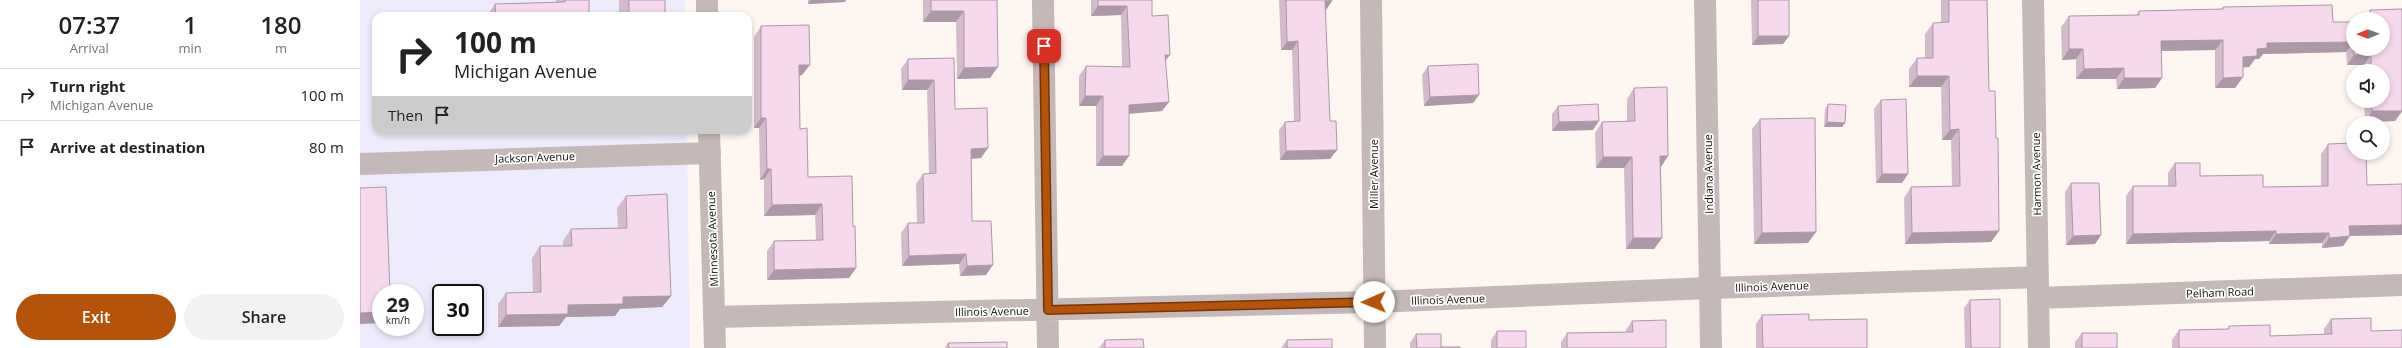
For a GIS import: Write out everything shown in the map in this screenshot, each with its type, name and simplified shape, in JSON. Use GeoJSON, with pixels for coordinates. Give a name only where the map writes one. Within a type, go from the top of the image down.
{"type":"FeatureCollection","features":[{"type":"Feature","properties":{"kind":"street"},"geometry":{"type":"LineString","coordinates":[[706,0],[707,12]]}},
{"type":"Feature","properties":{"kind":"street"},"geometry":{"type":"LineString","coordinates":[[1043,0],[1048,348]]}},
{"type":"Feature","properties":{"kind":"street","name":"Miller Avenue"},"geometry":{"type":"LineString","coordinates":[[1371,0],[1375,348]]}},
{"type":"Feature","properties":{"kind":"street","name":"Indiana Avenue"},"geometry":{"type":"LineString","coordinates":[[1705,0],[1711,348]]}},
{"type":"Feature","properties":{"kind":"street","name":"Harmon Avenue"},"geometry":{"type":"LineString","coordinates":[[2033,0],[2039,348]]}},
{"type":"Feature","properties":{"kind":"street","name":"Minnesota Avenue"},"geometry":{"type":"LineString","coordinates":[[709,134],[715,348]]}},
{"type":"Feature","properties":{"kind":"street","name":"Jackson Avenue"},"geometry":{"type":"LineString","coordinates":[[360,164],[710,153]]}},
{"type":"Feature","properties":{"kind":"street","name":"Pelham Road"},"geometry":{"type":"LineString","coordinates":[[2038,287],[2402,285]]}},
{"type":"Feature","properties":{"kind":"street","name":"Illinois Avenue"},"geometry":{"type":"LineString","coordinates":[[714,317],[1374,302],[1710,288],[2038,287]]}},
{"type":"Feature","properties":{"kind":"shaded area"},"geometry":{"type":"Polygon","coordinates":[[[360,0],[685,0],[685,12],[372,12],[372,134],[687,134],[690,348],[360,348],[360,0]]]}},
{"type":"Feature","properties":{"kind":"building"},"geometry":{"type":"Polygon","coordinates":[[[565,0],[589,0],[589,12],[496,12],[495,4],[565,2],[565,0]]]}},
{"type":"Feature","properties":{"kind":"building"},"geometry":{"type":"Polygon","coordinates":[[[629,0],[665,0],[665,12],[629,12],[629,0]]]}},
{"type":"Feature","properties":{"kind":"building"},"geometry":{"type":"Polygon","coordinates":[[[931,0],[997,0],[998,67],[964,68],[964,11],[931,11],[931,0]]]}},
{"type":"Feature","properties":{"kind":"building"},"geometry":{"type":"Polygon","coordinates":[[[1098,0],[1152,0],[1152,16],[1168,15],[1170,55],[1165,55],[1169,102],[1129,105],[1129,156],[1103,156],[1103,96],[1085,96],[1086,66],[1130,67],[1127,6],[1098,6],[1098,0]]]}},
{"type":"Feature","properties":{"kind":"building"},"geometry":{"type":"Polygon","coordinates":[[[1286,0],[1332,0],[1325,1],[1330,121],[1336,121],[1337,150],[1286,151],[1285,122],[1300,121],[1298,41],[1287,42],[1286,0]]]}},
{"type":"Feature","properties":{"kind":"building"},"geometry":{"type":"Polygon","coordinates":[[[1758,0],[1789,0],[1789,36],[1758,36],[1758,0]]]}},
{"type":"Feature","properties":{"kind":"building"},"geometry":{"type":"Polygon","coordinates":[[[1949,0],[1987,0],[1989,91],[1995,91],[1996,138],[1998,138],[1999,231],[1912,233],[1911,187],[1960,186],[1959,129],[1950,130],[1949,76],[1917,76],[1917,58],[1933,58],[1933,23],[1949,22],[1949,0]]]}},
{"type":"Feature","properties":{"kind":"building"},"geometry":{"type":"Polygon","coordinates":[[[2332,5],[2333,22],[2346,22],[2346,42],[2267,43],[2267,48],[2257,49],[2257,56],[2243,57],[2243,77],[2223,78],[2223,40],[2161,41],[2162,78],[2124,78],[2124,68],[2084,69],[2083,49],[2069,49],[2069,16],[2139,15],[2139,11],[2223,9],[2223,7],[2332,5]]]}},
{"type":"Feature","properties":{"kind":"building"},"geometry":{"type":"Polygon","coordinates":[[[2402,9],[2402,111],[2372,111],[2372,108],[2390,108],[2390,64],[2371,64],[2371,56],[2390,56],[2390,12],[2370,12],[2370,10],[2402,9]]]}},
{"type":"Feature","properties":{"kind":"building"},"geometry":{"type":"Polygon","coordinates":[[[809,25],[810,65],[799,65],[800,129],[807,128],[808,177],[852,176],[853,227],[855,226],[856,268],[774,270],[774,241],[823,240],[822,204],[772,205],[771,169],[767,169],[766,118],[761,118],[761,26],[809,25]]]}},
{"type":"Feature","properties":{"kind":"building"},"geometry":{"type":"Polygon","coordinates":[[[954,58],[955,109],[987,108],[988,148],[971,149],[972,221],[991,221],[993,265],[967,266],[966,254],[909,256],[908,223],[924,223],[923,174],[936,173],[934,80],[908,80],[908,59],[954,58]]]}},
{"type":"Feature","properties":{"kind":"building"},"geometry":{"type":"Polygon","coordinates":[[[1478,64],[1479,95],[1430,97],[1428,66],[1478,64]]]}},
{"type":"Feature","properties":{"kind":"building"},"geometry":{"type":"Polygon","coordinates":[[[1667,87],[1668,156],[1660,156],[1662,238],[1633,238],[1632,157],[1603,157],[1602,122],[1635,121],[1634,88],[1667,87]]]}},
{"type":"Feature","properties":{"kind":"building"},"geometry":{"type":"Polygon","coordinates":[[[1906,99],[1908,174],[1882,174],[1881,100],[1906,99]]]}},
{"type":"Feature","properties":{"kind":"building"},"geometry":{"type":"Polygon","coordinates":[[[1598,104],[1599,121],[1559,122],[1558,106],[1598,104]]]}},
{"type":"Feature","properties":{"kind":"building"},"geometry":{"type":"Polygon","coordinates":[[[1828,104],[1846,105],[1845,123],[1827,122],[1828,104]]]}},
{"type":"Feature","properties":{"kind":"building"},"geometry":{"type":"Polygon","coordinates":[[[1815,118],[1816,232],[1762,233],[1760,119],[1815,118]]]}},
{"type":"Feature","properties":{"kind":"building"},"geometry":{"type":"Polygon","coordinates":[[[2346,143],[2346,160],[2366,160],[2367,185],[2402,184],[2402,225],[2349,226],[2350,236],[2329,238],[2329,233],[2276,234],[2276,231],[2133,234],[2133,186],[2176,186],[2175,163],[2200,163],[2200,176],[2263,175],[2263,187],[2328,186],[2328,144],[2346,143]]]}},
{"type":"Feature","properties":{"kind":"building"},"geometry":{"type":"Polygon","coordinates":[[[2071,183],[2099,183],[2101,235],[2073,236],[2071,183]]]}},
{"type":"Feature","properties":{"kind":"building"},"geometry":{"type":"Polygon","coordinates":[[[386,187],[390,284],[372,284],[372,312],[360,313],[360,188],[386,187]]]}},
{"type":"Feature","properties":{"kind":"building"},"geometry":{"type":"Polygon","coordinates":[[[667,194],[671,296],[623,297],[623,304],[568,305],[568,314],[506,315],[506,293],[541,292],[540,246],[572,246],[571,229],[627,228],[626,196],[667,194]]]}},
{"type":"Feature","properties":{"kind":"building"},"geometry":{"type":"Polygon","coordinates":[[[2000,299],[2000,348],[1971,348],[1970,300],[2000,299]]]}},
{"type":"Feature","properties":{"kind":"building"},"geometry":{"type":"Polygon","coordinates":[[[1809,314],[1809,320],[1867,319],[1867,348],[1763,348],[1762,315],[1809,314]]]}},
{"type":"Feature","properties":{"kind":"building"},"geometry":{"type":"Polygon","coordinates":[[[2371,318],[2371,331],[2402,330],[2402,348],[2179,348],[2179,330],[2229,329],[2229,326],[2270,325],[2270,336],[2332,334],[2331,319],[2371,318]]]}},
{"type":"Feature","properties":{"kind":"building"},"geometry":{"type":"Polygon","coordinates":[[[1666,320],[1666,348],[1567,348],[1567,333],[1633,332],[1632,321],[1666,320]]]}},
{"type":"Feature","properties":{"kind":"building"},"geometry":{"type":"Polygon","coordinates":[[[1497,331],[1526,331],[1526,348],[1497,348],[1497,331]]]}},
{"type":"Feature","properties":{"kind":"building"},"geometry":{"type":"Polygon","coordinates":[[[2082,333],[2117,333],[2117,348],[2082,348],[2082,333]]]}},
{"type":"Feature","properties":{"kind":"building"},"geometry":{"type":"Polygon","coordinates":[[[1416,334],[1441,334],[1441,347],[1460,348],[1417,348],[1416,334]]]}},
{"type":"Feature","properties":{"kind":"building"},"geometry":{"type":"Polygon","coordinates":[[[1143,339],[1144,348],[1105,348],[1105,340],[1143,339]]]}},
{"type":"Feature","properties":{"kind":"building"},"geometry":{"type":"Polygon","coordinates":[[[1332,339],[1332,348],[1287,348],[1287,340],[1332,339]]]}},
{"type":"Feature","properties":{"kind":"building"},"geometry":{"type":"Polygon","coordinates":[[[1007,342],[1007,348],[949,348],[948,343],[1007,342]]]}},
{"type":"Feature","properties":{"kind":"route"},"geometry":{"type":"LineString","coordinates":[[1044,46],[1048,310],[1374,302]]}}]}
